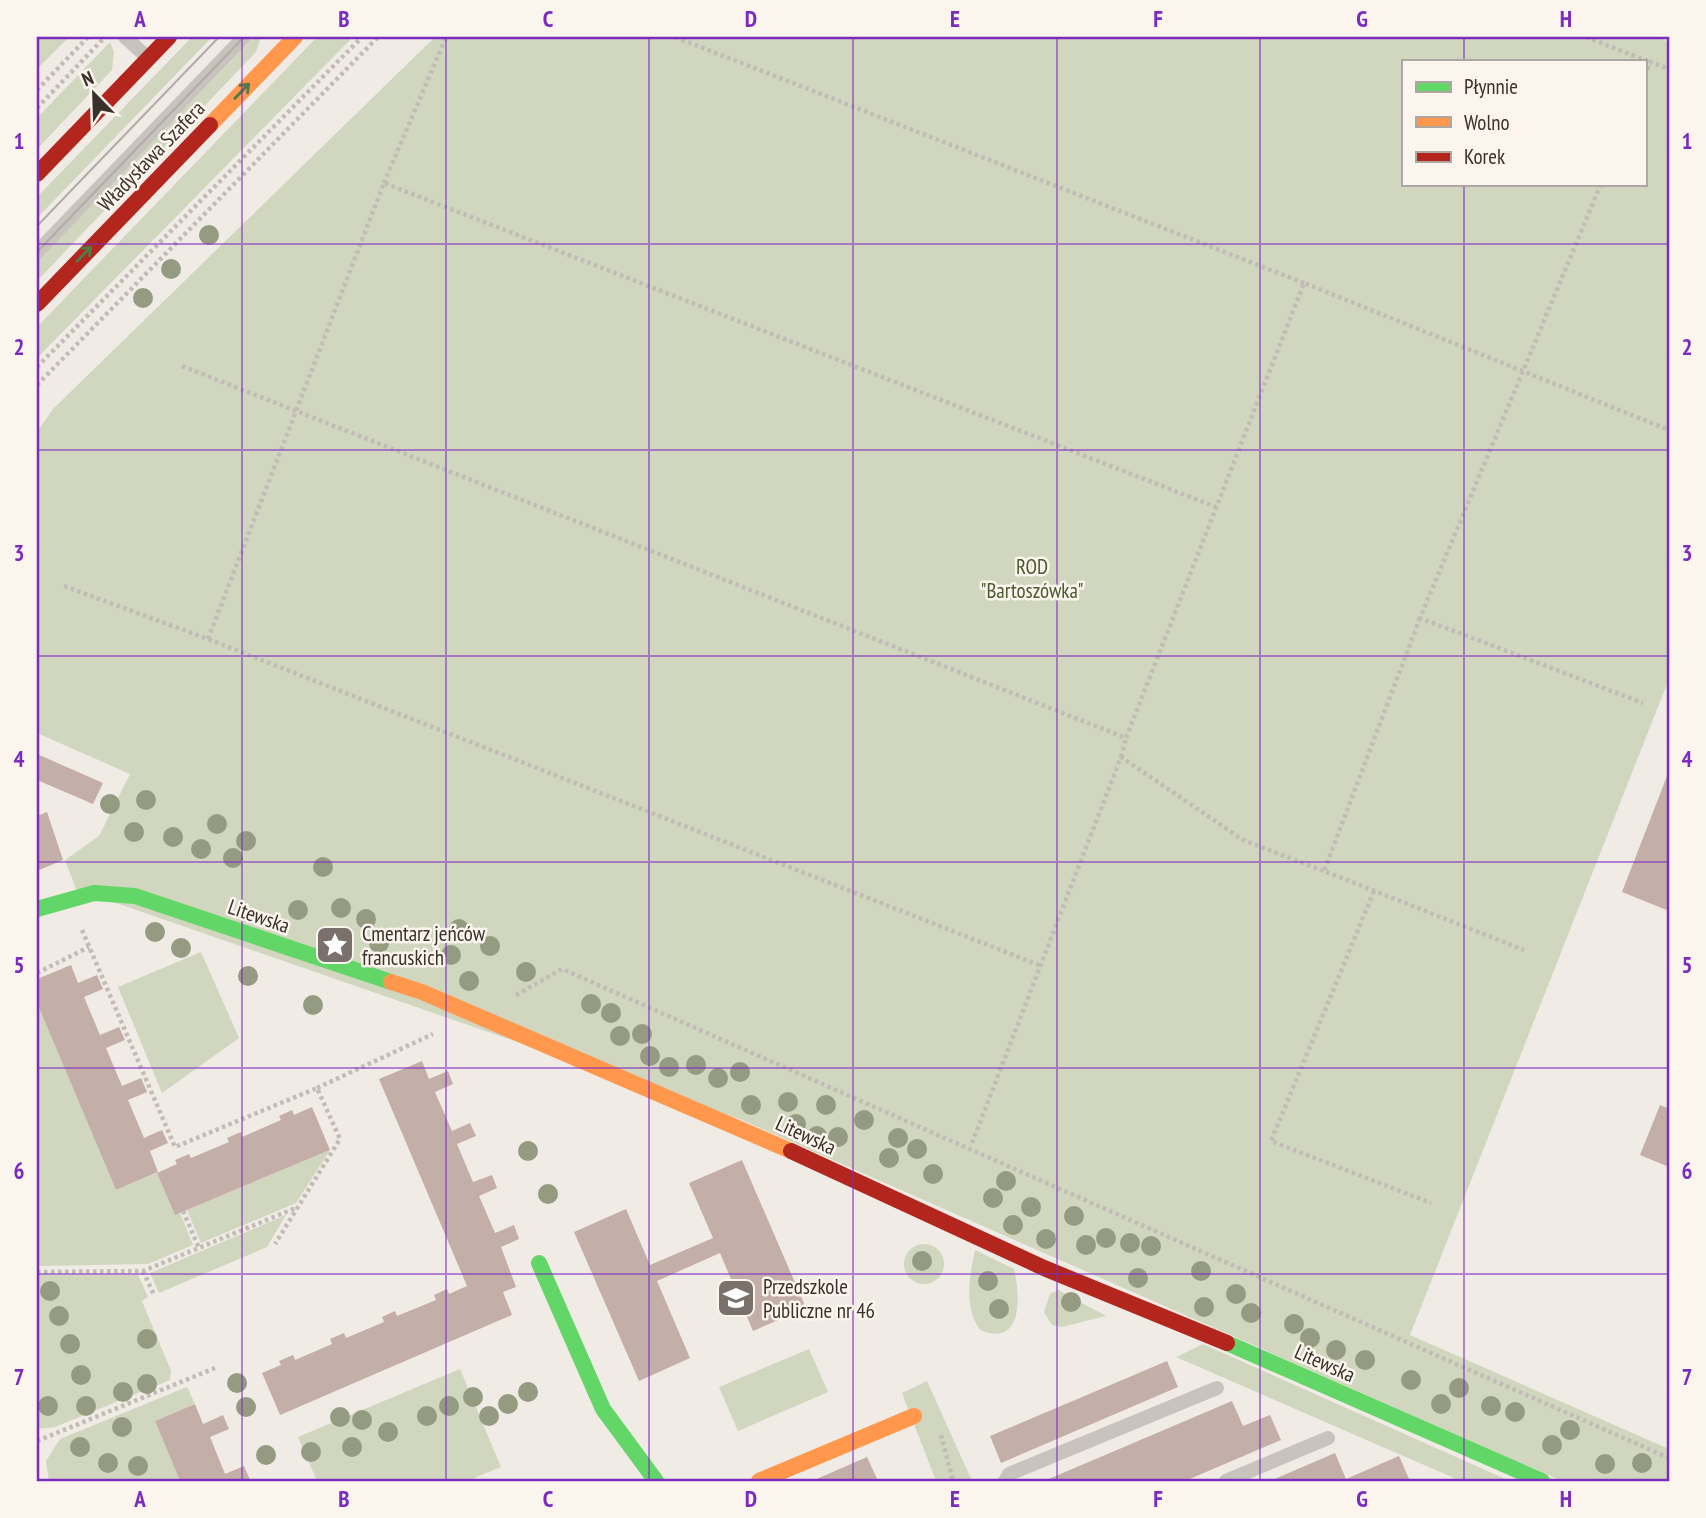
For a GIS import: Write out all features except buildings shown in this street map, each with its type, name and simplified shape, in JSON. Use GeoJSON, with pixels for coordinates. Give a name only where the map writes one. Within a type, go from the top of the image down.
{"type":"FeatureCollection","features":[{"type":"Feature","properties":{"kind":"street"},"geometry":{"type":"LineString","coordinates":[[37,174],[169,37]]}},
{"type":"Feature","properties":{"kind":"street","name":"Władysława Szafera"},"geometry":{"type":"LineString","coordinates":[[37,304],[295,37]]}},
{"type":"Feature","properties":{"kind":"street","name":"Litewska"},"geometry":{"type":"LineString","coordinates":[[37,909],[94,893],[135,896],[422,992],[744,1130],[1044,1268],[1249,1352],[1533,1479]]}},
{"type":"Feature","properties":{"kind":"street"},"geometry":{"type":"LineString","coordinates":[[539,1263],[603,1409],[656,1481]]}},
{"type":"Feature","properties":{"kind":"street"},"geometry":{"type":"LineString","coordinates":[[759,1481],[914,1416]]}},
{"type":"Feature","properties":{"kind":"lane"},"geometry":{"type":"LineString","coordinates":[[125,37],[148,59]]}},
{"type":"Feature","properties":{"kind":"lane"},"geometry":{"type":"LineString","coordinates":[[37,252],[244,37]]}},
{"type":"Feature","properties":{"kind":"lane"},"geometry":{"type":"LineString","coordinates":[[1005,1481],[1009,1474],[1217,1388]]}},
{"type":"Feature","properties":{"kind":"lane"},"geometry":{"type":"LineString","coordinates":[[1226,1481],[1328,1438]]}},
{"type":"Feature","properties":{"kind":"path"},"geometry":{"type":"LineString","coordinates":[[37,90],[88,37]]}},
{"type":"Feature","properties":{"kind":"path"},"geometry":{"type":"LineString","coordinates":[[37,108],[106,37]]}},
{"type":"Feature","properties":{"kind":"path"},"geometry":{"type":"LineString","coordinates":[[37,367],[362,37]]}},
{"type":"Feature","properties":{"kind":"path"},"geometry":{"type":"LineString","coordinates":[[37,385],[378,37]]}},
{"type":"Feature","properties":{"kind":"path"},"geometry":{"type":"LineString","coordinates":[[208,639],[384,183],[446,37]]}},
{"type":"Feature","properties":{"kind":"path"},"geometry":{"type":"LineString","coordinates":[[675,37],[1304,283],[1669,430]]}},
{"type":"Feature","properties":{"kind":"path"},"geometry":{"type":"LineString","coordinates":[[1586,37],[1645,60]]}},
{"type":"Feature","properties":{"kind":"path"},"geometry":{"type":"LineString","coordinates":[[1646,60],[1669,69]]}},
{"type":"Feature","properties":{"kind":"path"},"geometry":{"type":"LineString","coordinates":[[1646,73],[1650,62]]}},
{"type":"Feature","properties":{"kind":"path"},"geometry":{"type":"LineString","coordinates":[[384,183],[1216,507]]}},
{"type":"Feature","properties":{"kind":"path"},"geometry":{"type":"LineString","coordinates":[[1324,871],[1420,618],[1525,372],[1600,186]]}},
{"type":"Feature","properties":{"kind":"path"},"geometry":{"type":"LineString","coordinates":[[972,1143],[1126,738],[1304,283]]}},
{"type":"Feature","properties":{"kind":"path"},"geometry":{"type":"LineString","coordinates":[[182,366],[1126,738]]}},
{"type":"Feature","properties":{"kind":"path"},"geometry":{"type":"LineString","coordinates":[[64,586],[208,639],[1039,965]]}},
{"type":"Feature","properties":{"kind":"path"},"geometry":{"type":"LineString","coordinates":[[1420,618],[1643,703]]}},
{"type":"Feature","properties":{"kind":"path"},"geometry":{"type":"LineString","coordinates":[[1121,757],[1243,840],[1524,950]]}},
{"type":"Feature","properties":{"kind":"path"},"geometry":{"type":"LineString","coordinates":[[1374,891],[1271,1141],[1431,1203]]}},
{"type":"Feature","properties":{"kind":"path"},"geometry":{"type":"LineString","coordinates":[[37,972],[89,947],[175,1147],[317,1088],[439,1031]]}},
{"type":"Feature","properties":{"kind":"path"},"geometry":{"type":"LineString","coordinates":[[514,996],[562,969],[1669,1458]]}},
{"type":"Feature","properties":{"kind":"path"},"geometry":{"type":"LineString","coordinates":[[275,1244],[340,1139],[317,1088]]}},
{"type":"Feature","properties":{"kind":"path"},"geometry":{"type":"LineString","coordinates":[[37,1272],[143,1270],[298,1206]]}},
{"type":"Feature","properties":{"kind":"path"},"geometry":{"type":"LineString","coordinates":[[183,1211],[199,1248]]}},
{"type":"Feature","properties":{"kind":"path"},"geometry":{"type":"LineString","coordinates":[[143,1270],[154,1295]]}},
{"type":"Feature","properties":{"kind":"path"},"geometry":{"type":"LineString","coordinates":[[37,1441],[215,1368]]}},
{"type":"Feature","properties":{"kind":"path"},"geometry":{"type":"LineString","coordinates":[[941,1435],[953,1481]]}},
{"type":"Feature","properties":{"kind":"green space"},"geometry":{"type":"Polygon","coordinates":[[[37,37],[69,37],[37,69],[37,37]]]}},
{"type":"Feature","properties":{"kind":"green space"},"geometry":{"type":"Polygon","coordinates":[[[192,37],[212,37],[37,218],[37,197],[192,37]]]}},
{"type":"Feature","properties":{"kind":"green space"},"geometry":{"type":"Polygon","coordinates":[[[254,37],[261,37],[256,52],[37,281],[37,261],[254,37]]]}},
{"type":"Feature","properties":{"kind":"green space"},"geometry":{"type":"Polygon","coordinates":[[[317,37],[353,37],[37,358],[37,327],[317,37]]]}},
{"type":"Feature","properties":{"kind":"green space","name":"ROD \"Bartoszówka\""},"geometry":{"type":"Polygon","coordinates":[[[435,37],[1657,37],[1669,42],[1669,679],[1410,1335],[1669,1449],[1669,1481],[1562,1481],[742,1120],[76,889],[65,860],[99,836],[130,774],[37,733],[37,432],[53,409],[435,37]]]}},
{"type":"Feature","properties":{"kind":"green space"},"geometry":{"type":"Polygon","coordinates":[[[110,42],[114,52],[112,70],[37,149],[37,118],[110,42]]]}},
{"type":"Feature","properties":{"kind":"green space"},"geometry":{"type":"Polygon","coordinates":[[[201,952],[239,1038],[162,1093],[118,987],[201,952]]]}},
{"type":"Feature","properties":{"kind":"green space"},"geometry":{"type":"Polygon","coordinates":[[[37,1003],[116,1190],[157,1173],[175,1214],[180,1213],[193,1245],[148,1264],[37,1266],[37,1003]]]}},
{"type":"Feature","properties":{"kind":"green space"},"geometry":{"type":"Polygon","coordinates":[[[330,1150],[296,1203],[201,1243],[187,1210],[330,1150]]]}},
{"type":"Feature","properties":{"kind":"green space"},"geometry":{"type":"Polygon","coordinates":[[[286,1215],[267,1247],[159,1293],[150,1273],[286,1215]]]}},
{"type":"Feature","properties":{"kind":"green space"},"geometry":{"type":"Polygon","coordinates":[[[924,1244],[938,1250],[944,1264],[938,1278],[924,1284],[910,1278],[904,1264],[910,1250],[924,1244]]]}},
{"type":"Feature","properties":{"kind":"green space"},"geometry":{"type":"Polygon","coordinates":[[[975,1250],[1014,1269],[1016,1316],[1005,1332],[994,1334],[980,1330],[975,1321],[969,1292],[975,1250]]]}},
{"type":"Feature","properties":{"kind":"green space"},"geometry":{"type":"Polygon","coordinates":[[[37,1275],[138,1275],[148,1297],[142,1301],[171,1371],[170,1380],[55,1427],[37,1429],[37,1275]]]}},
{"type":"Feature","properties":{"kind":"green space"},"geometry":{"type":"Polygon","coordinates":[[[1058,1290],[1106,1316],[1062,1327],[1052,1325],[1044,1312],[1050,1294],[1058,1290]]]}},
{"type":"Feature","properties":{"kind":"green space"},"geometry":{"type":"Polygon","coordinates":[[[1203,1344],[1510,1481],[1461,1481],[1176,1357],[1203,1344]]]}},
{"type":"Feature","properties":{"kind":"green space"},"geometry":{"type":"Polygon","coordinates":[[[809,1349],[828,1392],[738,1431],[719,1387],[809,1349]]]}},
{"type":"Feature","properties":{"kind":"green space"},"geometry":{"type":"Polygon","coordinates":[[[460,1369],[501,1467],[467,1481],[317,1481],[298,1437],[460,1369]]]}},
{"type":"Feature","properties":{"kind":"green space"},"geometry":{"type":"Polygon","coordinates":[[[927,1381],[972,1481],[936,1481],[902,1393],[927,1381]]]}},
{"type":"Feature","properties":{"kind":"green space"},"geometry":{"type":"Polygon","coordinates":[[[187,1387],[195,1404],[155,1421],[180,1481],[49,1481],[46,1461],[60,1439],[187,1387]]]}},
{"type":"Feature","properties":{"kind":"tram line"},"geometry":{"type":"LineString","coordinates":[[37,226],[219,37]]}},
{"type":"Feature","properties":{"kind":"tram line"},"geometry":{"type":"LineString","coordinates":[[37,252],[244,37]]}},
{"type":"Feature","properties":{"kind":"traffic: fast"},"geometry":{"type":"LineString","coordinates":[[37,909],[94,893],[135,896],[391,982]]}},
{"type":"Feature","properties":{"kind":"traffic: fast"},"geometry":{"type":"LineString","coordinates":[[539,1263],[603,1409],[656,1481]]}},
{"type":"Feature","properties":{"kind":"traffic: fast"},"geometry":{"type":"LineString","coordinates":[[1227,1343],[1542,1481]]}},
{"type":"Feature","properties":{"kind":"traffic: slow"},"geometry":{"type":"LineString","coordinates":[[210,125],[295,37]]}},
{"type":"Feature","properties":{"kind":"traffic: slow"},"geometry":{"type":"LineString","coordinates":[[391,982],[422,992],[791,1151]]}},
{"type":"Feature","properties":{"kind":"traffic: slow"},"geometry":{"type":"LineString","coordinates":[[759,1481],[914,1416]]}},
{"type":"Feature","properties":{"kind":"traffic: jam"},"geometry":{"type":"LineString","coordinates":[[37,174],[169,37]]}},
{"type":"Feature","properties":{"kind":"traffic: jam"},"geometry":{"type":"LineString","coordinates":[[37,304],[210,125]]}},
{"type":"Feature","properties":{"kind":"traffic: jam"},"geometry":{"type":"LineString","coordinates":[[791,1151],[1044,1268],[1227,1343]]}},
{"type":"Feature","properties":{"kind":"place","name":"Cmentarz jeńców francuskich"},"geometry":{"type":"Point","coordinates":[335,945]}},
{"type":"Feature","properties":{"kind":"place","name":"Przedszkole Publiczne nr 46"},"geometry":{"type":"Point","coordinates":[736,1298]}}]}
